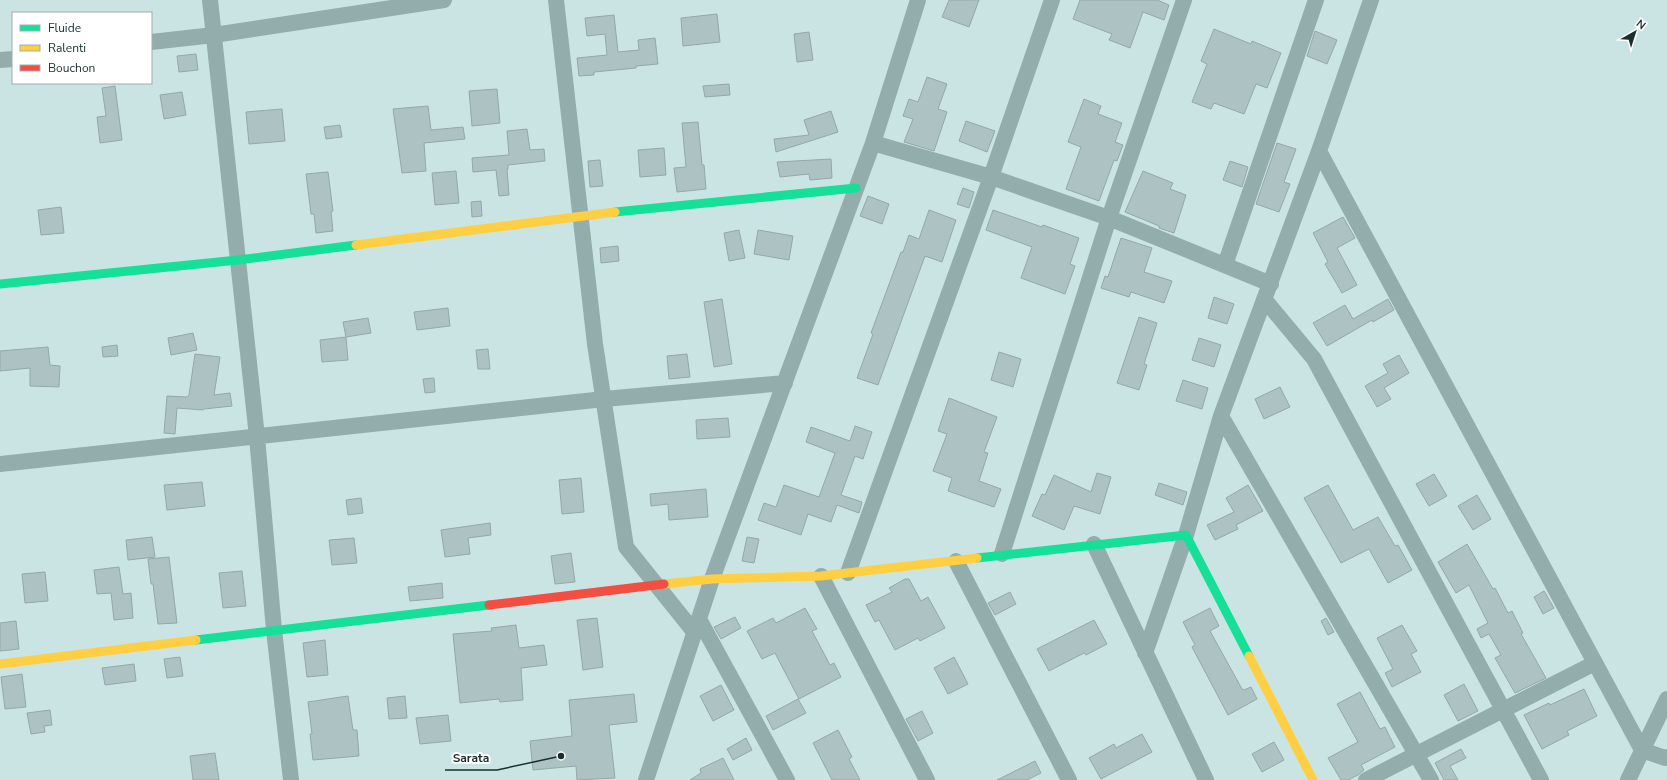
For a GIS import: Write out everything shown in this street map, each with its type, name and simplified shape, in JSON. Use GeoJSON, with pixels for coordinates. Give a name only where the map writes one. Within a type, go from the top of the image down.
{"type":"FeatureCollection","features":[{"type":"Feature","properties":{"kind":"street"},"geometry":{"type":"LineString","coordinates":[[210,0],[257,437],[274,630],[292,780]]}},
{"type":"Feature","properties":{"kind":"street"},"geometry":{"type":"LineString","coordinates":[[152,42],[214,35],[444,0]]}},
{"type":"Feature","properties":{"kind":"street"},"geometry":{"type":"LineString","coordinates":[[556,0],[580,216],[604,399],[626,547],[657,585],[697,626],[787,780]]}},
{"type":"Feature","properties":{"kind":"street"},"geometry":{"type":"LineString","coordinates":[[650,777],[712,579],[873,143],[918,0]]}},
{"type":"Feature","properties":{"kind":"street"},"geometry":{"type":"LineString","coordinates":[[848,573],[991,178],[1052,0]]}},
{"type":"Feature","properties":{"kind":"street"},"geometry":{"type":"LineString","coordinates":[[1002,554],[1109,218],[1184,0]]}},
{"type":"Feature","properties":{"kind":"street"},"geometry":{"type":"LineString","coordinates":[[1225,265],[1316,0]]}},
{"type":"Feature","properties":{"kind":"street"},"geometry":{"type":"LineString","coordinates":[[1145,654],[1186,535],[1221,416],[1319,151],[1371,0]]}},
{"type":"Feature","properties":{"kind":"street"},"geometry":{"type":"LineString","coordinates":[[0,60],[12,58]]}},
{"type":"Feature","properties":{"kind":"street"},"geometry":{"type":"LineString","coordinates":[[873,143],[991,178],[1109,218],[1271,284]]}},
{"type":"Feature","properties":{"kind":"street"},"geometry":{"type":"LineString","coordinates":[[1319,151],[1642,750],[1665,758],[1667,757]]}},
{"type":"Feature","properties":{"kind":"street"},"geometry":{"type":"LineString","coordinates":[[0,284],[238,260],[580,216],[856,188]]}},
{"type":"Feature","properties":{"kind":"street"},"geometry":{"type":"LineString","coordinates":[[1265,300],[1314,359],[1541,780]]}},
{"type":"Feature","properties":{"kind":"street"},"geometry":{"type":"LineString","coordinates":[[0,464],[604,399],[785,383]]}},
{"type":"Feature","properties":{"kind":"street"},"geometry":{"type":"LineString","coordinates":[[1221,416],[1431,780]]}},
{"type":"Feature","properties":{"kind":"street"},"geometry":{"type":"LineString","coordinates":[[0,664],[274,630],[712,579],[821,576],[956,561],[1002,554],[1186,535]]}},
{"type":"Feature","properties":{"kind":"street"},"geometry":{"type":"LineString","coordinates":[[1186,535],[1313,780]]}},
{"type":"Feature","properties":{"kind":"street"},"geometry":{"type":"LineString","coordinates":[[1094,544],[1206,780]]}},
{"type":"Feature","properties":{"kind":"street"},"geometry":{"type":"LineString","coordinates":[[956,561],[1069,780]]}},
{"type":"Feature","properties":{"kind":"street"},"geometry":{"type":"LineString","coordinates":[[821,576],[927,780]]}},
{"type":"Feature","properties":{"kind":"street"},"geometry":{"type":"LineString","coordinates":[[1366,780],[1416,753],[1595,663]]}},
{"type":"Feature","properties":{"kind":"street"},"geometry":{"type":"LineString","coordinates":[[1628,780],[1667,699]]}},
{"type":"Feature","properties":{"kind":"building"},"geometry":{"type":"Polygon","coordinates":[[[949,0],[979,0],[969,27],[942,17],[949,0]]]}},
{"type":"Feature","properties":{"kind":"building"},"geometry":{"type":"Polygon","coordinates":[[[1080,0],[1157,0],[1169,5],[1164,20],[1143,12],[1130,48],[1109,40],[1112,34],[1073,19],[1080,0]]]}},
{"type":"Feature","properties":{"kind":"building"},"geometry":{"type":"Polygon","coordinates":[[[717,14],[720,42],[683,46],[681,18],[717,14]]]}},
{"type":"Feature","properties":{"kind":"building"},"geometry":{"type":"Polygon","coordinates":[[[614,15],[618,52],[639,50],[638,40],[655,38],[658,64],[636,66],[636,68],[594,72],[594,75],[579,76],[577,58],[607,55],[605,34],[587,36],[585,18],[614,15]]]}},
{"type":"Feature","properties":{"kind":"building"},"geometry":{"type":"Polygon","coordinates":[[[1214,29],[1251,44],[1252,41],[1281,53],[1267,88],[1256,84],[1244,114],[1214,103],[1211,109],[1192,102],[1207,64],[1201,61],[1214,29]]]}},
{"type":"Feature","properties":{"kind":"building"},"geometry":{"type":"Polygon","coordinates":[[[1315,31],[1337,40],[1327,64],[1307,56],[1315,31]]]}},
{"type":"Feature","properties":{"kind":"building"},"geometry":{"type":"Polygon","coordinates":[[[809,32],[813,60],[797,62],[794,34],[809,32]]]}},
{"type":"Feature","properties":{"kind":"building"},"geometry":{"type":"Polygon","coordinates":[[[196,54],[198,70],[179,72],[177,56],[196,54]]]}},
{"type":"Feature","properties":{"kind":"building"},"geometry":{"type":"Polygon","coordinates":[[[927,77],[947,84],[938,109],[947,112],[934,151],[904,142],[913,119],[903,116],[909,99],[918,102],[927,77]]]}},
{"type":"Feature","properties":{"kind":"building"},"geometry":{"type":"Polygon","coordinates":[[[729,84],[730,95],[705,97],[703,86],[729,84]]]}},
{"type":"Feature","properties":{"kind":"building"},"geometry":{"type":"Polygon","coordinates":[[[115,86],[122,140],[100,143],[97,117],[106,116],[102,88],[115,86]]]}},
{"type":"Feature","properties":{"kind":"building"},"geometry":{"type":"Polygon","coordinates":[[[497,89],[500,123],[472,126],[469,91],[497,89]]]}},
{"type":"Feature","properties":{"kind":"building"},"geometry":{"type":"Polygon","coordinates":[[[182,92],[186,115],[164,119],[160,95],[182,92]]]}},
{"type":"Feature","properties":{"kind":"building"},"geometry":{"type":"Polygon","coordinates":[[[1084,99],[1101,106],[1098,114],[1122,123],[1115,142],[1123,145],[1117,161],[1114,160],[1099,201],[1066,189],[1081,147],[1068,142],[1084,99]]]}},
{"type":"Feature","properties":{"kind":"building"},"geometry":{"type":"Polygon","coordinates":[[[428,106],[431,130],[463,127],[465,139],[424,143],[426,171],[402,173],[393,109],[428,106]]]}},
{"type":"Feature","properties":{"kind":"building"},"geometry":{"type":"Polygon","coordinates":[[[282,109],[285,141],[249,144],[246,112],[282,109]]]}},
{"type":"Feature","properties":{"kind":"building"},"geometry":{"type":"Polygon","coordinates":[[[831,111],[838,132],[776,152],[774,139],[809,135],[804,120],[831,111]]]}},
{"type":"Feature","properties":{"kind":"building"},"geometry":{"type":"Polygon","coordinates":[[[966,121],[995,131],[987,152],[959,141],[966,121]]]}},
{"type":"Feature","properties":{"kind":"building"},"geometry":{"type":"Polygon","coordinates":[[[698,122],[706,189],[677,192],[674,168],[686,167],[682,123],[698,122]]]}},
{"type":"Feature","properties":{"kind":"building"},"geometry":{"type":"Polygon","coordinates":[[[340,125],[342,137],[326,139],[324,127],[340,125]]]}},
{"type":"Feature","properties":{"kind":"building"},"geometry":{"type":"Polygon","coordinates":[[[527,129],[530,150],[544,149],[545,161],[508,165],[509,195],[499,196],[496,170],[473,172],[472,158],[509,155],[507,131],[527,129]]]}},
{"type":"Feature","properties":{"kind":"building"},"geometry":{"type":"Polygon","coordinates":[[[1277,143],[1296,149],[1284,182],[1290,184],[1279,212],[1256,204],[1277,143]]]}},
{"type":"Feature","properties":{"kind":"building"},"geometry":{"type":"Polygon","coordinates":[[[664,148],[666,175],[640,177],[638,150],[664,148]]]}},
{"type":"Feature","properties":{"kind":"building"},"geometry":{"type":"Polygon","coordinates":[[[831,159],[832,178],[810,180],[809,174],[780,177],[777,162],[831,159]]]}},
{"type":"Feature","properties":{"kind":"building"},"geometry":{"type":"Polygon","coordinates":[[[600,160],[603,186],[590,187],[588,161],[600,160]]]}},
{"type":"Feature","properties":{"kind":"building"},"geometry":{"type":"Polygon","coordinates":[[[1230,161],[1248,167],[1242,187],[1223,180],[1230,161]]]}},
{"type":"Feature","properties":{"kind":"building"},"geometry":{"type":"Polygon","coordinates":[[[456,171],[459,203],[435,205],[432,173],[456,171]]]}},
{"type":"Feature","properties":{"kind":"building"},"geometry":{"type":"Polygon","coordinates":[[[1143,171],[1173,183],[1170,189],[1186,195],[1174,233],[1159,228],[1159,226],[1125,212],[1143,171]]]}},
{"type":"Feature","properties":{"kind":"building"},"geometry":{"type":"Polygon","coordinates":[[[328,172],[333,211],[331,212],[333,231],[316,233],[314,214],[311,214],[306,174],[328,172]]]}},
{"type":"Feature","properties":{"kind":"building"},"geometry":{"type":"Polygon","coordinates":[[[963,188],[974,192],[969,208],[957,204],[963,188]]]}},
{"type":"Feature","properties":{"kind":"building"},"geometry":{"type":"Polygon","coordinates":[[[868,196],[889,204],[882,224],[860,216],[868,196]]]}},
{"type":"Feature","properties":{"kind":"building"},"geometry":{"type":"Polygon","coordinates":[[[481,201],[482,216],[472,217],[471,202],[481,201]]]}},
{"type":"Feature","properties":{"kind":"building"},"geometry":{"type":"Polygon","coordinates":[[[61,207],[64,233],[41,235],[38,210],[61,207]]]}},
{"type":"Feature","properties":{"kind":"building"},"geometry":{"type":"Polygon","coordinates":[[[929,210],[956,220],[942,262],[925,256],[878,385],[857,378],[873,334],[871,333],[901,252],[903,252],[909,235],[919,239],[929,210]]]}},
{"type":"Feature","properties":{"kind":"building"},"geometry":{"type":"Polygon","coordinates":[[[993,210],[1042,227],[1043,225],[1079,238],[1070,264],[1075,266],[1065,294],[1021,278],[1032,247],[986,230],[993,210]]]}},
{"type":"Feature","properties":{"kind":"building"},"geometry":{"type":"Polygon","coordinates":[[[1343,217],[1355,238],[1337,248],[1357,285],[1342,293],[1325,264],[1328,262],[1313,233],[1343,217]]]}},
{"type":"Feature","properties":{"kind":"building"},"geometry":{"type":"Polygon","coordinates":[[[739,230],[745,258],[729,261],[724,233],[739,230]]]}},
{"type":"Feature","properties":{"kind":"building"},"geometry":{"type":"Polygon","coordinates":[[[758,230],[793,236],[789,260],[754,254],[758,230]]]}},
{"type":"Feature","properties":{"kind":"building"},"geometry":{"type":"Polygon","coordinates":[[[1121,238],[1152,248],[1144,272],[1172,281],[1164,303],[1131,292],[1129,297],[1101,288],[1105,276],[1108,277],[1121,238]]]}},
{"type":"Feature","properties":{"kind":"building"},"geometry":{"type":"Polygon","coordinates":[[[618,246],[619,261],[601,263],[600,248],[618,246]]]}},
{"type":"Feature","properties":{"kind":"building"},"geometry":{"type":"Polygon","coordinates":[[[1214,297],[1234,304],[1227,324],[1208,318],[1214,297]]]}},
{"type":"Feature","properties":{"kind":"building"},"geometry":{"type":"Polygon","coordinates":[[[722,299],[732,364],[714,367],[704,302],[722,299]]]}},
{"type":"Feature","properties":{"kind":"building"},"geometry":{"type":"Polygon","coordinates":[[[1388,299],[1394,310],[1373,322],[1372,320],[1327,346],[1313,323],[1345,305],[1353,319],[1388,299]]]}},
{"type":"Feature","properties":{"kind":"building"},"geometry":{"type":"Polygon","coordinates":[[[448,308],[450,326],[417,330],[414,312],[448,308]]]}},
{"type":"Feature","properties":{"kind":"building"},"geometry":{"type":"Polygon","coordinates":[[[1139,317],[1157,323],[1144,364],[1147,365],[1139,390],[1117,383],[1139,317]]]}},
{"type":"Feature","properties":{"kind":"building"},"geometry":{"type":"Polygon","coordinates":[[[368,318],[371,333],[346,337],[343,322],[368,318]]]}},
{"type":"Feature","properties":{"kind":"building"},"geometry":{"type":"Polygon","coordinates":[[[193,333],[197,350],[171,355],[168,338],[193,333]]]}},
{"type":"Feature","properties":{"kind":"building"},"geometry":{"type":"Polygon","coordinates":[[[346,337],[348,360],[322,362],[320,340],[346,337]]]}},
{"type":"Feature","properties":{"kind":"building"},"geometry":{"type":"Polygon","coordinates":[[[1199,338],[1221,345],[1214,367],[1192,360],[1199,338]]]}},
{"type":"Feature","properties":{"kind":"building"},"geometry":{"type":"Polygon","coordinates":[[[117,345],[118,356],[103,357],[102,347],[117,345]]]}},
{"type":"Feature","properties":{"kind":"building"},"geometry":{"type":"Polygon","coordinates":[[[48,347],[50,365],[60,366],[59,387],[30,386],[30,368],[0,371],[0,351],[48,347]]]}},
{"type":"Feature","properties":{"kind":"building"},"geometry":{"type":"Polygon","coordinates":[[[488,349],[490,369],[478,369],[476,350],[488,349]]]}},
{"type":"Feature","properties":{"kind":"building"},"geometry":{"type":"Polygon","coordinates":[[[999,352],[1021,359],[1013,387],[991,380],[999,352]]]}},
{"type":"Feature","properties":{"kind":"building"},"geometry":{"type":"Polygon","coordinates":[[[195,354],[220,357],[214,395],[230,393],[232,406],[203,410],[177,408],[175,434],[164,433],[167,396],[187,397],[189,395],[195,354]]]}},
{"type":"Feature","properties":{"kind":"building"},"geometry":{"type":"Polygon","coordinates":[[[687,354],[690,377],[669,379],[667,356],[687,354]]]}},
{"type":"Feature","properties":{"kind":"building"},"geometry":{"type":"Polygon","coordinates":[[[1399,355],[1409,373],[1384,388],[1391,399],[1377,407],[1365,386],[1388,373],[1383,364],[1399,355]]]}},
{"type":"Feature","properties":{"kind":"building"},"geometry":{"type":"Polygon","coordinates":[[[434,378],[435,392],[425,393],[423,379],[434,378]]]}},
{"type":"Feature","properties":{"kind":"building"},"geometry":{"type":"Polygon","coordinates":[[[1183,380],[1208,388],[1202,409],[1176,401],[1183,380]]]}},
{"type":"Feature","properties":{"kind":"building"},"geometry":{"type":"Polygon","coordinates":[[[1280,387],[1290,407],[1264,419],[1255,399],[1280,387]]]}},
{"type":"Feature","properties":{"kind":"building"},"geometry":{"type":"Polygon","coordinates":[[[949,398],[997,417],[984,452],[988,453],[979,481],[1001,489],[994,507],[948,491],[952,478],[933,471],[947,434],[938,431],[949,398]]]}},
{"type":"Feature","properties":{"kind":"building"},"geometry":{"type":"Polygon","coordinates":[[[728,418],[730,437],[697,439],[696,420],[728,418]]]}},
{"type":"Feature","properties":{"kind":"building"},"geometry":{"type":"Polygon","coordinates":[[[855,426],[872,432],[863,459],[855,456],[841,495],[862,502],[859,513],[837,505],[831,522],[808,514],[801,535],[758,520],[764,503],[776,507],[784,485],[819,497],[835,453],[806,442],[811,427],[850,441],[855,426]]]}},
{"type":"Feature","properties":{"kind":"building"},"geometry":{"type":"Polygon","coordinates":[[[1097,473],[1111,477],[1100,514],[1074,506],[1064,530],[1032,516],[1042,494],[1045,495],[1054,475],[1091,492],[1097,473]]]}},
{"type":"Feature","properties":{"kind":"building"},"geometry":{"type":"Polygon","coordinates":[[[1434,474],[1447,496],[1429,506],[1416,484],[1434,474]]]}},
{"type":"Feature","properties":{"kind":"building"},"geometry":{"type":"Polygon","coordinates":[[[581,478],[584,512],[562,514],[559,480],[581,478]]]}},
{"type":"Feature","properties":{"kind":"building"},"geometry":{"type":"Polygon","coordinates":[[[202,482],[205,506],[167,510],[164,485],[202,482]]]}},
{"type":"Feature","properties":{"kind":"building"},"geometry":{"type":"Polygon","coordinates":[[[1159,483],[1187,492],[1183,505],[1155,495],[1159,483]]]}},
{"type":"Feature","properties":{"kind":"building"},"geometry":{"type":"Polygon","coordinates":[[[1248,485],[1263,511],[1236,525],[1238,529],[1215,540],[1207,525],[1234,512],[1226,498],[1248,485]]]}},
{"type":"Feature","properties":{"kind":"building"},"geometry":{"type":"Polygon","coordinates":[[[1328,485],[1353,530],[1378,517],[1395,546],[1398,545],[1412,570],[1388,583],[1369,549],[1341,563],[1304,498],[1328,485]]]}},
{"type":"Feature","properties":{"kind":"building"},"geometry":{"type":"Polygon","coordinates":[[[706,489],[708,517],[669,520],[668,504],[651,506],[650,494],[706,489]]]}},
{"type":"Feature","properties":{"kind":"building"},"geometry":{"type":"Polygon","coordinates":[[[1477,495],[1491,519],[1473,530],[1458,506],[1477,495]]]}},
{"type":"Feature","properties":{"kind":"building"},"geometry":{"type":"Polygon","coordinates":[[[361,498],[363,513],[348,515],[346,500],[361,498]]]}},
{"type":"Feature","properties":{"kind":"building"},"geometry":{"type":"Polygon","coordinates":[[[490,523],[491,535],[468,538],[470,554],[445,557],[441,530],[490,523]]]}},
{"type":"Feature","properties":{"kind":"building"},"geometry":{"type":"Polygon","coordinates":[[[152,537],[155,557],[128,560],[126,540],[152,537]]]}},
{"type":"Feature","properties":{"kind":"building"},"geometry":{"type":"Polygon","coordinates":[[[747,537],[759,539],[754,563],[742,561],[747,537]]]}},
{"type":"Feature","properties":{"kind":"building"},"geometry":{"type":"Polygon","coordinates":[[[354,538],[357,563],[332,565],[329,540],[354,538]]]}},
{"type":"Feature","properties":{"kind":"building"},"geometry":{"type":"Polygon","coordinates":[[[1467,544],[1493,589],[1495,588],[1508,613],[1512,611],[1523,633],[1521,634],[1546,678],[1515,693],[1495,658],[1501,655],[1489,634],[1481,638],[1477,629],[1488,623],[1469,585],[1456,593],[1438,562],[1467,544]]]}},
{"type":"Feature","properties":{"kind":"building"},"geometry":{"type":"Polygon","coordinates":[[[571,553],[575,582],[555,584],[551,556],[571,553]]]}},
{"type":"Feature","properties":{"kind":"building"},"geometry":{"type":"Polygon","coordinates":[[[169,557],[177,623],[158,624],[148,559],[169,557]]]}},
{"type":"Feature","properties":{"kind":"building"},"geometry":{"type":"Polygon","coordinates":[[[119,567],[123,594],[131,593],[133,618],[114,620],[111,593],[97,594],[94,570],[119,567]]]}},
{"type":"Feature","properties":{"kind":"building"},"geometry":{"type":"Polygon","coordinates":[[[242,571],[246,606],[223,608],[219,573],[242,571]]]}},
{"type":"Feature","properties":{"kind":"building"},"geometry":{"type":"Polygon","coordinates":[[[45,572],[48,601],[25,603],[22,574],[45,572]]]}},
{"type":"Feature","properties":{"kind":"building"},"geometry":{"type":"Polygon","coordinates":[[[905,579],[909,579],[921,601],[928,597],[945,628],[920,641],[918,638],[895,650],[879,620],[875,622],[866,605],[892,592],[889,588],[905,579]]]}},
{"type":"Feature","properties":{"kind":"building"},"geometry":{"type":"Polygon","coordinates":[[[442,583],[443,598],[410,601],[408,587],[442,583]]]}},
{"type":"Feature","properties":{"kind":"building"},"geometry":{"type":"Polygon","coordinates":[[[1544,591],[1554,608],[1543,614],[1534,597],[1544,591]]]}},
{"type":"Feature","properties":{"kind":"building"},"geometry":{"type":"Polygon","coordinates":[[[1010,592],[1016,604],[995,615],[988,603],[1010,592]]]}},
{"type":"Feature","properties":{"kind":"building"},"geometry":{"type":"Polygon","coordinates":[[[805,608],[817,629],[812,631],[830,665],[834,663],[841,677],[799,699],[775,653],[762,659],[747,631],[773,618],[776,623],[805,608]]]}},
{"type":"Feature","properties":{"kind":"building"},"geometry":{"type":"Polygon","coordinates":[[[1210,608],[1219,626],[1210,631],[1242,689],[1244,690],[1251,687],[1257,699],[1228,715],[1192,647],[1195,645],[1183,622],[1210,608]]]}},
{"type":"Feature","properties":{"kind":"building"},"geometry":{"type":"Polygon","coordinates":[[[735,617],[741,628],[721,639],[714,627],[735,617]]]}},
{"type":"Feature","properties":{"kind":"building"},"geometry":{"type":"Polygon","coordinates":[[[597,618],[603,667],[583,670],[577,620],[597,618]]]}},
{"type":"Feature","properties":{"kind":"building"},"geometry":{"type":"Polygon","coordinates":[[[1326,618],[1334,632],[1328,635],[1321,621],[1326,618]]]}},
{"type":"Feature","properties":{"kind":"building"},"geometry":{"type":"Polygon","coordinates":[[[1094,620],[1107,644],[1086,655],[1084,653],[1049,671],[1037,649],[1094,620]]]}},
{"type":"Feature","properties":{"kind":"building"},"geometry":{"type":"Polygon","coordinates":[[[16,621],[19,649],[0,651],[0,623],[16,621]]]}},
{"type":"Feature","properties":{"kind":"building"},"geometry":{"type":"Polygon","coordinates":[[[516,625],[519,648],[544,645],[547,665],[521,668],[523,700],[500,702],[499,699],[460,703],[453,634],[492,631],[491,628],[516,625]]]}},
{"type":"Feature","properties":{"kind":"building"},"geometry":{"type":"Polygon","coordinates":[[[1402,625],[1417,651],[1411,654],[1421,672],[1392,687],[1385,673],[1393,669],[1377,638],[1402,625]]]}},
{"type":"Feature","properties":{"kind":"building"},"geometry":{"type":"Polygon","coordinates":[[[325,640],[328,675],[307,677],[303,643],[325,640]]]}},
{"type":"Feature","properties":{"kind":"building"},"geometry":{"type":"Polygon","coordinates":[[[180,657],[183,676],[167,678],[164,659],[180,657]]]}},
{"type":"Feature","properties":{"kind":"building"},"geometry":{"type":"Polygon","coordinates":[[[954,657],[968,684],[948,694],[934,668],[954,657]]]}},
{"type":"Feature","properties":{"kind":"building"},"geometry":{"type":"Polygon","coordinates":[[[134,664],[136,681],[105,685],[102,668],[134,664]]]}},
{"type":"Feature","properties":{"kind":"building"},"geometry":{"type":"Polygon","coordinates":[[[22,674],[26,707],[5,709],[1,677],[22,674]]]}},
{"type":"Feature","properties":{"kind":"building"},"geometry":{"type":"Polygon","coordinates":[[[1464,684],[1478,711],[1458,721],[1444,695],[1464,684]]]}},
{"type":"Feature","properties":{"kind":"building"},"geometry":{"type":"Polygon","coordinates":[[[721,685],[734,710],[713,721],[700,696],[721,685]]]}},
{"type":"Feature","properties":{"kind":"building"},"geometry":{"type":"Polygon","coordinates":[[[1584,689],[1597,716],[1567,731],[1569,735],[1542,749],[1524,715],[1584,689]]]}},
{"type":"Feature","properties":{"kind":"building"},"geometry":{"type":"Polygon","coordinates":[[[1360,692],[1380,729],[1385,727],[1395,747],[1361,765],[1364,770],[1358,775],[1348,780],[1341,780],[1328,758],[1358,742],[1337,704],[1360,692]]]}},
{"type":"Feature","properties":{"kind":"building"},"geometry":{"type":"Polygon","coordinates":[[[634,694],[637,722],[609,725],[615,778],[577,780],[576,766],[533,770],[530,741],[572,736],[569,700],[634,694]]]}},
{"type":"Feature","properties":{"kind":"building"},"geometry":{"type":"Polygon","coordinates":[[[348,696],[353,730],[357,730],[359,756],[313,760],[310,734],[312,734],[308,702],[348,696]]]}},
{"type":"Feature","properties":{"kind":"building"},"geometry":{"type":"Polygon","coordinates":[[[405,696],[407,718],[389,719],[387,698],[405,696]]]}},
{"type":"Feature","properties":{"kind":"building"},"geometry":{"type":"Polygon","coordinates":[[[798,699],[806,713],[773,730],[766,716],[798,699]]]}},
{"type":"Feature","properties":{"kind":"building"},"geometry":{"type":"Polygon","coordinates":[[[50,710],[52,725],[44,726],[45,732],[31,734],[27,713],[50,710]]]}},
{"type":"Feature","properties":{"kind":"building"},"geometry":{"type":"Polygon","coordinates":[[[922,711],[933,733],[918,741],[906,719],[922,711]]]}},
{"type":"Feature","properties":{"kind":"building"},"geometry":{"type":"Polygon","coordinates":[[[448,715],[451,741],[420,744],[416,718],[448,715]]]}},
{"type":"Feature","properties":{"kind":"building"},"geometry":{"type":"Polygon","coordinates":[[[838,730],[852,757],[849,759],[860,780],[832,780],[813,743],[838,730]]]}},
{"type":"Feature","properties":{"kind":"building"},"geometry":{"type":"Polygon","coordinates":[[[1142,734],[1152,752],[1101,779],[1089,758],[1114,744],[1116,748],[1142,734]]]}},
{"type":"Feature","properties":{"kind":"building"},"geometry":{"type":"Polygon","coordinates":[[[746,738],[752,750],[733,760],[727,749],[746,738]]]}},
{"type":"Feature","properties":{"kind":"building"},"geometry":{"type":"Polygon","coordinates":[[[1274,742],[1284,760],[1262,772],[1252,754],[1274,742]]]}},
{"type":"Feature","properties":{"kind":"building"},"geometry":{"type":"Polygon","coordinates":[[[1461,749],[1466,758],[1450,766],[1458,780],[1444,780],[1435,763],[1461,749]]]}},
{"type":"Feature","properties":{"kind":"building"},"geometry":{"type":"Polygon","coordinates":[[[215,753],[219,780],[193,780],[190,756],[215,753]]]}},
{"type":"Feature","properties":{"kind":"building"},"geometry":{"type":"Polygon","coordinates":[[[723,758],[734,780],[690,780],[701,773],[700,769],[723,758]]]}},
{"type":"Feature","properties":{"kind":"building"},"geometry":{"type":"Polygon","coordinates":[[[1035,761],[1041,773],[1027,780],[997,780],[1035,761]]]}},
{"type":"Feature","properties":{"kind":"traffic: fast"},"geometry":{"type":"LineString","coordinates":[[615,212],[856,188]]}},
{"type":"Feature","properties":{"kind":"traffic: fast"},"geometry":{"type":"LineString","coordinates":[[0,284],[238,260],[356,245]]}},
{"type":"Feature","properties":{"kind":"traffic: fast"},"geometry":{"type":"LineString","coordinates":[[977,558],[1186,535],[1249,656]]}},
{"type":"Feature","properties":{"kind":"traffic: fast"},"geometry":{"type":"LineString","coordinates":[[196,640],[489,605]]}},
{"type":"Feature","properties":{"kind":"traffic: slow"},"geometry":{"type":"LineString","coordinates":[[356,245],[615,212]]}},
{"type":"Feature","properties":{"kind":"traffic: slow"},"geometry":{"type":"LineString","coordinates":[[664,584],[712,579],[821,576],[977,558]]}},
{"type":"Feature","properties":{"kind":"traffic: slow"},"geometry":{"type":"LineString","coordinates":[[0,664],[196,640]]}},
{"type":"Feature","properties":{"kind":"traffic: slow"},"geometry":{"type":"LineString","coordinates":[[1249,656],[1313,780]]}},
{"type":"Feature","properties":{"kind":"traffic: jam"},"geometry":{"type":"LineString","coordinates":[[489,605],[664,584]]}},
{"type":"Feature","properties":{"kind":"place","name":"Sarata"},"geometry":{"type":"Point","coordinates":[561,756]}}]}
